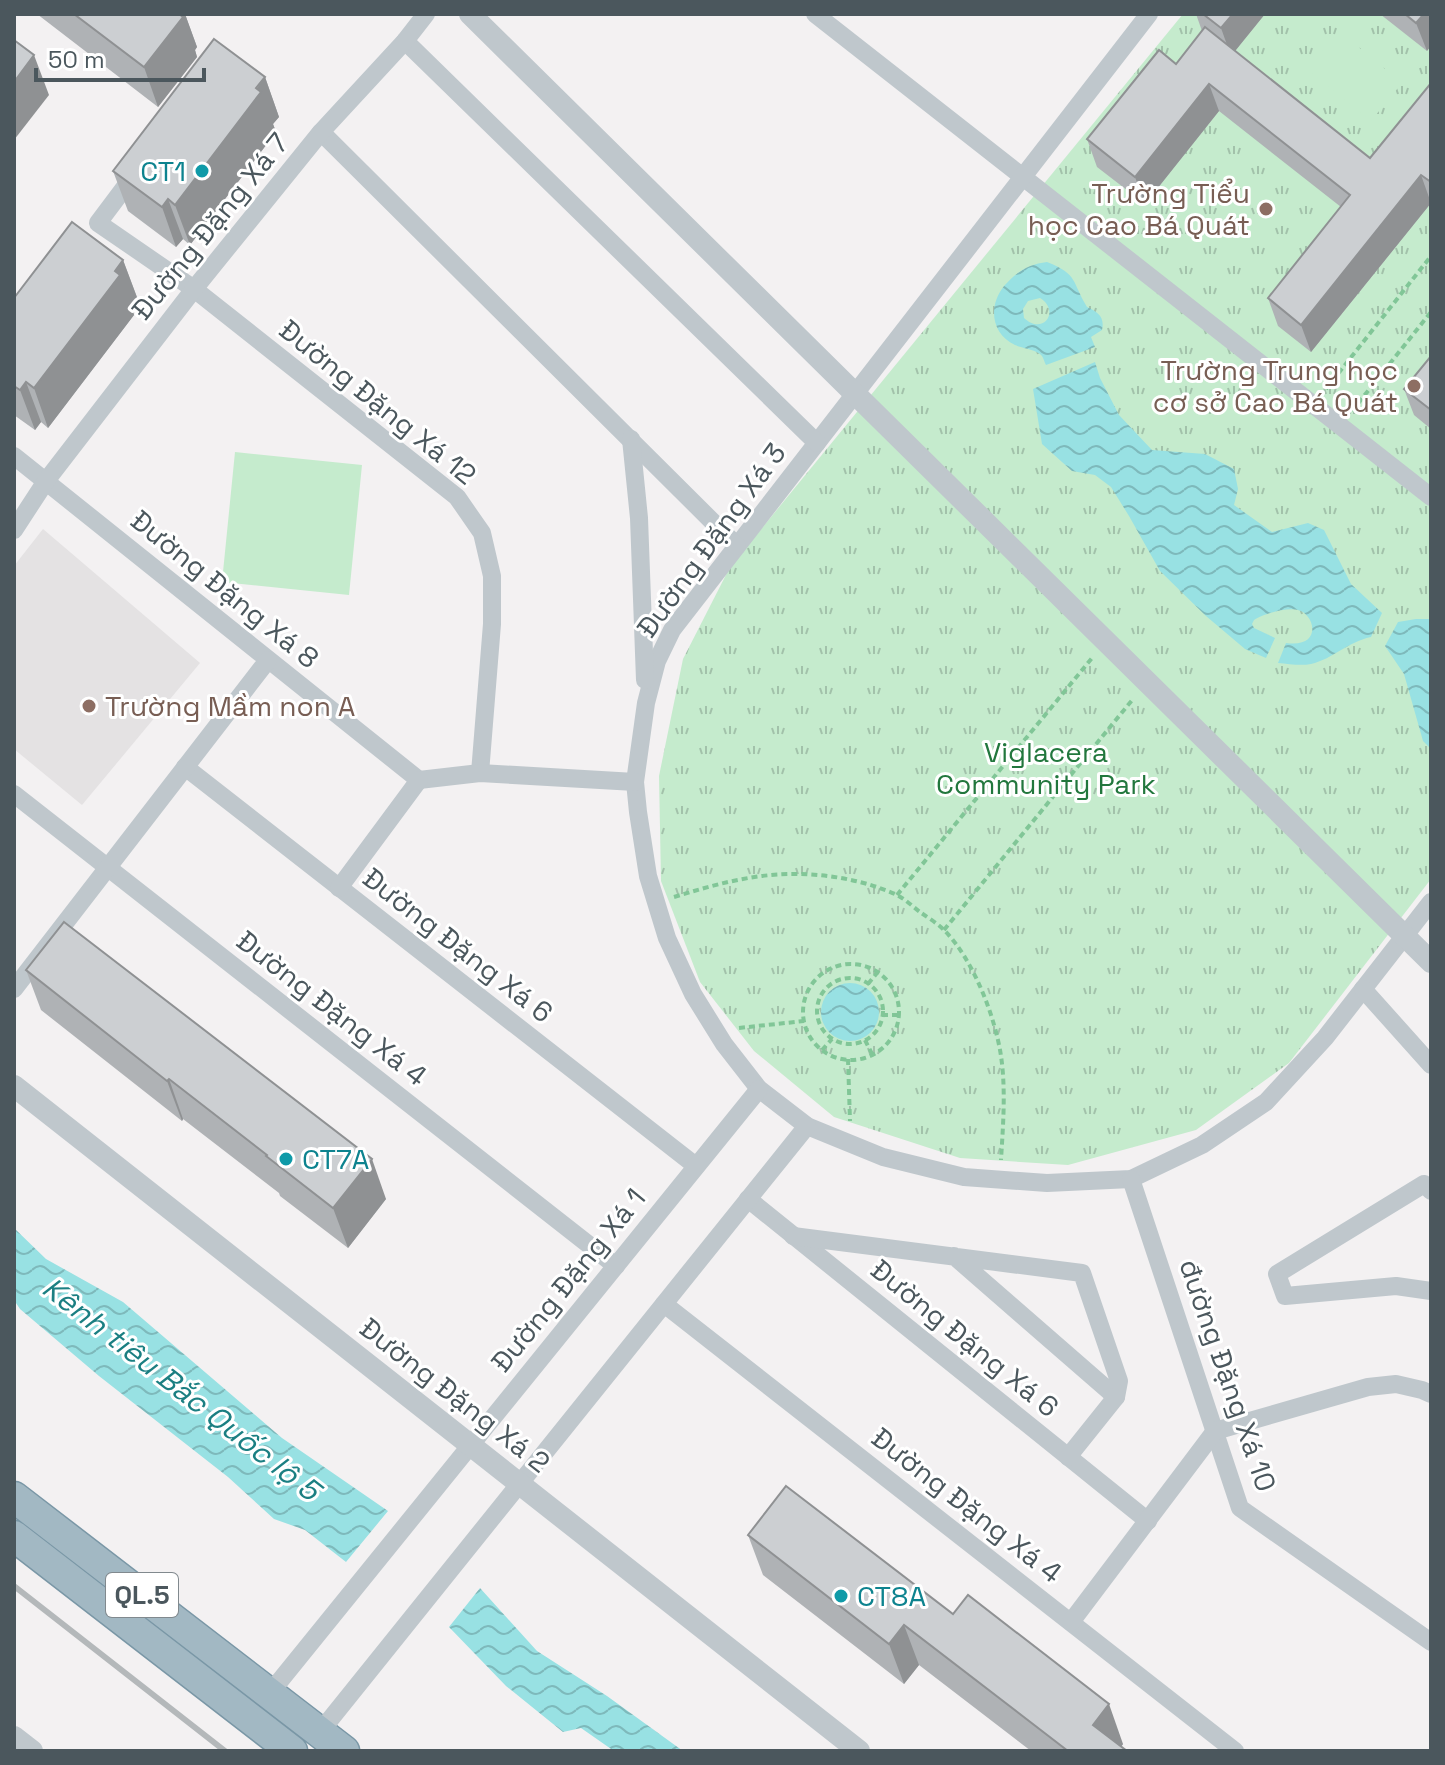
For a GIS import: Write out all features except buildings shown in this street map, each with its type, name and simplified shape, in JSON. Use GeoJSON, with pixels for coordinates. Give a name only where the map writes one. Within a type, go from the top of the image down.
{"type":"FeatureCollection","features":[{"type":"Feature","properties":{"kind":"highway","name":"QL.5"},"geometry":{"type":"LineString","coordinates":[[14,1497],[270,1693],[312,1742],[344,1751]]}},
{"type":"Feature","properties":{"kind":"highway","name":"QL.5"},"geometry":{"type":"LineString","coordinates":[[14,1536],[292,1751]]}},
{"type":"Feature","properties":{"kind":"highway"},"geometry":{"type":"LineString","coordinates":[[250,1718],[270,1693]]}},
{"type":"Feature","properties":{"kind":"street","name":"Đường Đặng Xá 7"},"geometry":{"type":"LineString","coordinates":[[46,481],[194,289],[321,132],[426,14]]}},
{"type":"Feature","properties":{"kind":"street"},"geometry":{"type":"LineString","coordinates":[[470,14],[1431,962]]}},
{"type":"Feature","properties":{"kind":"street"},"geometry":{"type":"LineString","coordinates":[[815,14],[1431,497]]}},
{"type":"Feature","properties":{"kind":"street","name":"Đường Đặng Xá 3"},"geometry":{"type":"LineString","coordinates":[[1149,14],[672,630],[657,661],[646,703],[635,782],[648,876],[667,938],[693,994],[759,1089],[807,1126],[883,1157],[964,1177],[1047,1183],[1131,1179],[1202,1145],[1266,1102],[1325,1038],[1431,902]]}},
{"type":"Feature","properties":{"kind":"street"},"geometry":{"type":"LineString","coordinates":[[405,41],[817,443]]}},
{"type":"Feature","properties":{"kind":"street"},"geometry":{"type":"LineString","coordinates":[[321,132],[737,546]]}},
{"type":"Feature","properties":{"kind":"street","name":"Đường Đặng Xá 12"},"geometry":{"type":"LineString","coordinates":[[148,157],[93,230],[194,289],[457,497],[482,533],[492,576],[492,624],[480,773]]}},
{"type":"Feature","properties":{"kind":"street"},"geometry":{"type":"LineString","coordinates":[[631,439],[639,518],[646,703]]}},
{"type":"Feature","properties":{"kind":"street","name":"Đường Đặng Xá 8"},"geometry":{"type":"LineString","coordinates":[[14,456],[419,780]]}},
{"type":"Feature","properties":{"kind":"street"},"geometry":{"type":"LineString","coordinates":[[14,530],[46,481]]}},
{"type":"Feature","properties":{"kind":"street"},"geometry":{"type":"LineString","coordinates":[[14,989],[268,660]]}},
{"type":"Feature","properties":{"kind":"street","name":"Đường Đặng Xá 6"},"geometry":{"type":"LineString","coordinates":[[185,767],[696,1166]]}},
{"type":"Feature","properties":{"kind":"street"},"geometry":{"type":"LineString","coordinates":[[339,888],[419,780],[480,773],[635,782]]}},
{"type":"Feature","properties":{"kind":"street","name":"Đường Đặng Xá 4"},"geometry":{"type":"LineString","coordinates":[[14,794],[616,1266]]}},
{"type":"Feature","properties":{"kind":"street"},"geometry":{"type":"LineString","coordinates":[[1363,989],[1431,1065]]}},
{"type":"Feature","properties":{"kind":"street","name":"Đường Đặng Xá 2"},"geometry":{"type":"LineString","coordinates":[[14,1086],[859,1751]]}},
{"type":"Feature","properties":{"kind":"street","name":"Đường Đặng Xá 1"},"geometry":{"type":"LineString","coordinates":[[270,1693],[759,1089]]}},
{"type":"Feature","properties":{"kind":"street"},"geometry":{"type":"LineString","coordinates":[[312,1742],[807,1126]]}},
{"type":"Feature","properties":{"kind":"street","name":"đường Đặng Xá 10"},"geometry":{"type":"LineString","coordinates":[[1131,1179],[1240,1508],[1431,1642]]}},
{"type":"Feature","properties":{"kind":"street"},"geometry":{"type":"LineString","coordinates":[[1429,1184],[1277,1274],[1285,1296],[1396,1286],[1431,1291]]}},
{"type":"Feature","properties":{"kind":"street","name":"Đường Đặng Xá 6"},"geometry":{"type":"LineString","coordinates":[[748,1199],[1148,1521]]}},
{"type":"Feature","properties":{"kind":"street"},"geometry":{"type":"LineString","coordinates":[[793,1236],[1082,1273],[1119,1381],[1116,1397],[1068,1457]]}},
{"type":"Feature","properties":{"kind":"street"},"geometry":{"type":"LineString","coordinates":[[954,1256],[1116,1397]]}},
{"type":"Feature","properties":{"kind":"street","name":"Đường Đặng Xá 4"},"geometry":{"type":"LineString","coordinates":[[664,1304],[1235,1751]]}},
{"type":"Feature","properties":{"kind":"street"},"geometry":{"type":"LineString","coordinates":[[1071,1622],[1215,1431],[1368,1387],[1396,1384],[1431,1394]]}},
{"type":"Feature","properties":{"kind":"street"},"geometry":{"type":"LineString","coordinates":[[14,1737],[32,1751]]}},
{"type":"Feature","properties":{"kind":"path"},"geometry":{"type":"LineString","coordinates":[[1313,405],[1431,256]]}},
{"type":"Feature","properties":{"kind":"path"},"geometry":{"type":"LineString","coordinates":[[1340,426],[1431,312]]}},
{"type":"Feature","properties":{"kind":"path"},"geometry":{"type":"LineString","coordinates":[[897,895],[1106,640]]}},
{"type":"Feature","properties":{"kind":"path"},"geometry":{"type":"LineString","coordinates":[[944,930],[1147,682]]}},
{"type":"Feature","properties":{"kind":"path"},"geometry":{"type":"LineString","coordinates":[[656,903],[722,883],[757,877],[794,874],[828,876],[859,882],[897,895],[944,930],[972,968],[997,1036],[1003,1103],[1000,1180]]}},
{"type":"Feature","properties":{"kind":"path"},"geometry":{"type":"LineString","coordinates":[[841,965],[872,969],[885,978],[899,1006],[898,1022],[892,1037],[882,1049],[868,1057],[848,1059],[837,1058],[811,1040],[803,1009],[806,994],[814,981],[826,970],[841,965]]}},
{"type":"Feature","properties":{"kind":"path"},"geometry":{"type":"LineString","coordinates":[[868,984],[877,973]]}},
{"type":"Feature","properties":{"kind":"path"},"geometry":{"type":"LineString","coordinates":[[851,978],[868,984],[878,994],[882,1015],[873,1034],[865,1040],[853,1044],[842,1043],[824,1032],[818,1022],[817,1009],[818,1001],[830,984],[851,978]]}},
{"type":"Feature","properties":{"kind":"path"},"geometry":{"type":"LineString","coordinates":[[803,1009],[817,1009]]}},
{"type":"Feature","properties":{"kind":"path"},"geometry":{"type":"LineString","coordinates":[[882,1015],[898,1015]]}},
{"type":"Feature","properties":{"kind":"path"},"geometry":{"type":"LineString","coordinates":[[716,1031],[804,1021]]}},
{"type":"Feature","properties":{"kind":"path"},"geometry":{"type":"LineString","coordinates":[[822,1050],[832,1039]]}},
{"type":"Feature","properties":{"kind":"path"},"geometry":{"type":"LineString","coordinates":[[865,1040],[872,1054]]}},
{"type":"Feature","properties":{"kind":"path"},"geometry":{"type":"LineString","coordinates":[[848,1059],[850,1144]]}},
{"type":"Feature","properties":{"kind":"shaded area","name":"Trường Mầm non A"},"geometry":{"type":"Polygon","coordinates":[[[43,529],[200,663],[82,805],[14,749],[14,566],[43,529]]]}},
{"type":"Feature","properties":{"kind":"green space","name":"Viglacera Community Park"},"geometry":{"type":"Polygon","coordinates":[[[1183,14],[1431,14],[1431,879],[1289,1063],[1196,1130],[1068,1165],[960,1158],[834,1117],[754,1051],[700,982],[661,881],[659,776],[683,659],[730,567],[1183,14]]]}},
{"type":"Feature","properties":{"kind":"green space"},"geometry":{"type":"Polygon","coordinates":[[[1339,31],[1402,83],[1371,121],[1307,69],[1339,31]]]}},
{"type":"Feature","properties":{"kind":"green space"},"geometry":{"type":"Polygon","coordinates":[[[235,452],[362,465],[349,595],[222,582],[235,452]]]}},
{"type":"Feature","properties":{"kind":"water"},"geometry":{"type":"Polygon","coordinates":[[[1047,262],[1070,275],[1087,307],[1101,318],[1102,330],[1091,337],[1095,347],[1046,365],[1040,354],[1015,345],[1001,334],[994,311],[999,294],[1013,277],[1034,265],[1047,262]],[[1040,298],[1028,301],[1023,309],[1024,318],[1031,323],[1043,323],[1049,315],[1046,303],[1040,298]]]}},
{"type":"Feature","properties":{"kind":"water"},"geometry":{"type":"Polygon","coordinates":[[[1095,362],[1119,415],[1152,450],[1205,454],[1234,469],[1238,489],[1234,505],[1272,532],[1308,523],[1324,530],[1351,584],[1382,613],[1371,637],[1311,664],[1278,663],[1286,643],[1306,641],[1311,636],[1311,624],[1304,613],[1293,609],[1282,610],[1254,620],[1254,628],[1275,638],[1266,658],[1245,649],[1160,571],[1111,487],[1095,475],[1072,471],[1042,444],[1033,389],[1095,362]]]}},
{"type":"Feature","properties":{"kind":"water"},"geometry":{"type":"Polygon","coordinates":[[[1431,619],[1431,749],[1423,741],[1404,674],[1385,646],[1398,622],[1431,619]]]}},
{"type":"Feature","properties":{"kind":"water"},"geometry":{"type":"Polygon","coordinates":[[[850,983],[871,991],[879,1012],[871,1033],[850,1041],[829,1033],[821,1012],[829,991],[850,983]]]}},
{"type":"Feature","properties":{"kind":"water","name":"Kênh tiêu Bắc Quốc lộ 5"},"geometry":{"type":"Polygon","coordinates":[[[14,1228],[46,1259],[123,1302],[282,1438],[388,1511],[346,1562],[305,1530],[274,1519],[228,1477],[99,1376],[20,1309],[14,1300],[14,1228]]]}},
{"type":"Feature","properties":{"kind":"water"},"geometry":{"type":"Polygon","coordinates":[[[480,1588],[537,1651],[607,1696],[683,1751],[614,1751],[581,1728],[563,1732],[506,1686],[449,1627],[480,1588]]]}},
{"type":"Feature","properties":{"kind":"railway"},"geometry":{"type":"LineString","coordinates":[[14,1586],[225,1751]]}},
{"type":"Feature","properties":{"kind":"place","name":"CT1"},"geometry":{"type":"Point","coordinates":[202,171]}},
{"type":"Feature","properties":{"kind":"place","name":"Trường Tiểu học Cao Bá Quát"},"geometry":{"type":"Point","coordinates":[1266,209]}},
{"type":"Feature","properties":{"kind":"place","name":"Trường Trung học cơ sở Cao Bá Quát"},"geometry":{"type":"Point","coordinates":[1414,386]}},
{"type":"Feature","properties":{"kind":"place","name":"Trường Mầm non A"},"geometry":{"type":"Point","coordinates":[89,706]}},
{"type":"Feature","properties":{"kind":"place","name":"CT7A"},"geometry":{"type":"Point","coordinates":[286,1159]}},
{"type":"Feature","properties":{"kind":"place","name":"CT8A"},"geometry":{"type":"Point","coordinates":[841,1596]}}]}
